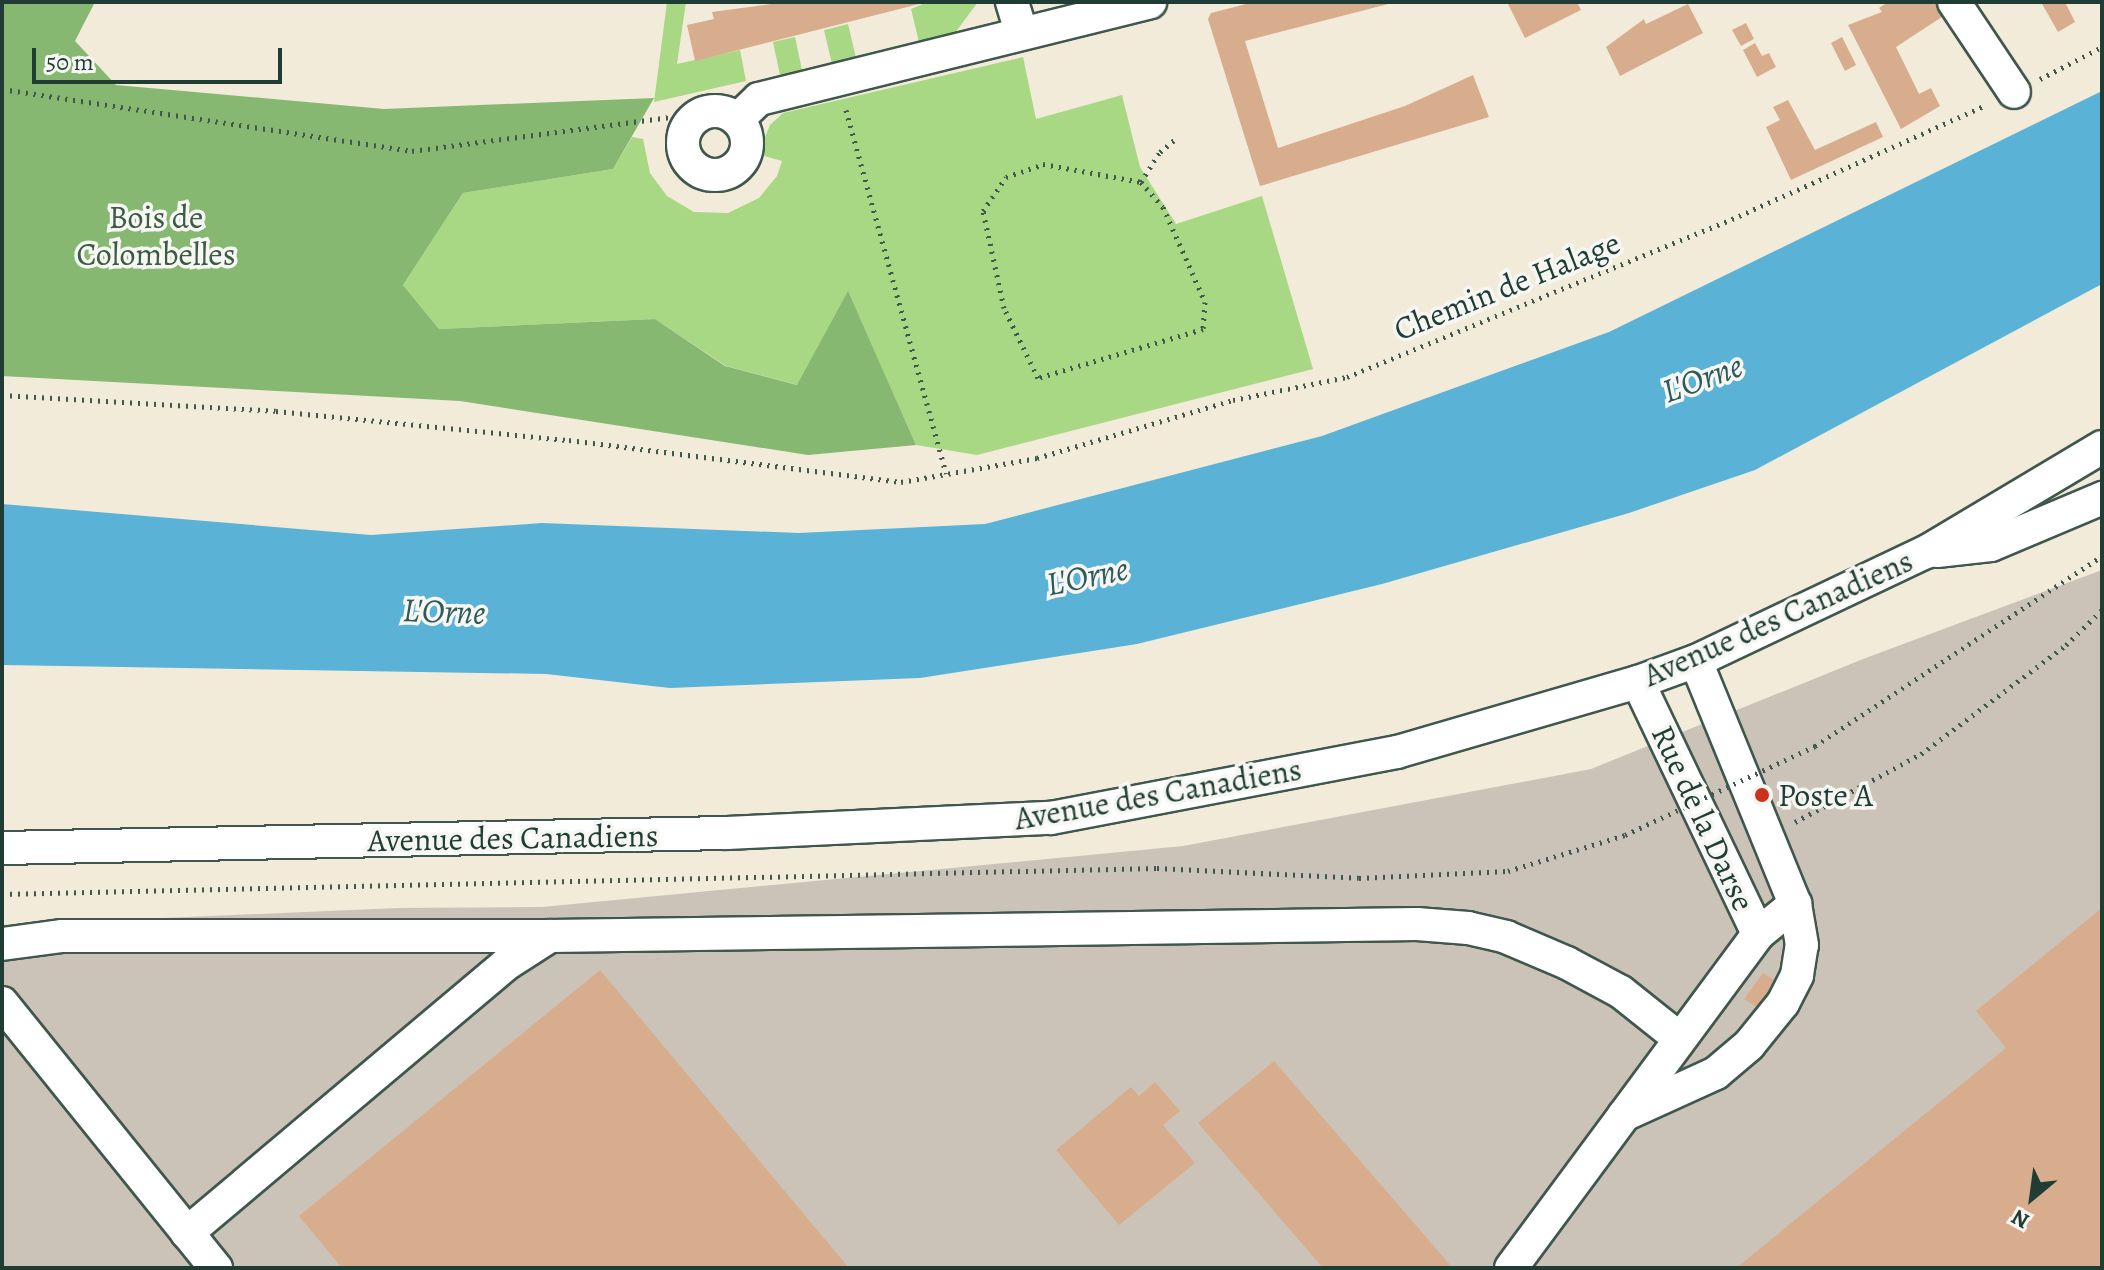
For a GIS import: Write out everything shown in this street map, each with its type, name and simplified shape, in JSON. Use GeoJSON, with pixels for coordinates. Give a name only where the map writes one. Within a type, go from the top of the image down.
{"type":"FeatureCollection","features":[{"type":"Feature","properties":{"kind":"street"},"geometry":{"type":"LineString","coordinates":[[723,116],[759,99],[838,78],[1017,16],[1150,2]]}},
{"type":"Feature","properties":{"kind":"street"},"geometry":{"type":"LineString","coordinates":[[1954,2],[2014,92]]}},
{"type":"Feature","properties":{"kind":"street","name":"Avenue des Canadiens"},"geometry":{"type":"LineString","coordinates":[[2,848],[727,833],[1051,818],[1397,752],[1638,682],[1696,661],[1926,552],[2102,447]]}},
{"type":"Feature","properties":{"kind":"street"},"geometry":{"type":"LineString","coordinates":[[1926,552],[1991,545],[2102,498]]}},
{"type":"Feature","properties":{"kind":"street","name":"Rue de la Darse"},"geometry":{"type":"LineString","coordinates":[[1638,682],[1758,934],[1795,904],[1696,661]]}},
{"type":"Feature","properties":{"kind":"street"},"geometry":{"type":"LineString","coordinates":[[1624,1115],[1716,1073],[1757,1035],[1797,975],[1802,945],[1795,904]]}},
{"type":"Feature","properties":{"kind":"street"},"geometry":{"type":"LineString","coordinates":[[2,944],[62,936],[550,936],[1417,924],[1468,928],[1506,937],[1567,963],[1621,992],[1680,1039]]}},
{"type":"Feature","properties":{"kind":"street"},"geometry":{"type":"LineString","coordinates":[[1511,1268],[1758,934]]}},
{"type":"Feature","properties":{"kind":"street"},"geometry":{"type":"LineString","coordinates":[[187,1233],[508,963],[550,936]]}},
{"type":"Feature","properties":{"kind":"street"},"geometry":{"type":"LineString","coordinates":[[2,1003],[216,1268]]}},
{"type":"Feature","properties":{"kind":"path","name":"Chemin de Halage"},"geometry":{"type":"LineString","coordinates":[[2,395],[291,413],[569,440],[901,482],[1037,458],[1233,400],[1347,377],[1739,216],[2014,92],[2102,47]]}},
{"type":"Feature","properties":{"kind":"path"},"geometry":{"type":"LineString","coordinates":[[838,78],[946,474]]}},
{"type":"Feature","properties":{"kind":"path"},"geometry":{"type":"LineString","coordinates":[[2,89],[412,151],[723,116]]}},
{"type":"Feature","properties":{"kind":"path"},"geometry":{"type":"LineString","coordinates":[[1141,182],[1160,152],[1178,137]]}},
{"type":"Feature","properties":{"kind":"path"},"geometry":{"type":"LineString","coordinates":[[1043,164],[1141,182],[1163,207],[1205,302],[1203,329],[1038,378],[1004,308],[983,211],[1006,177],[1043,164]]}},
{"type":"Feature","properties":{"kind":"path"},"geometry":{"type":"LineString","coordinates":[[2,894],[1157,868],[1359,878],[1508,871],[1625,835],[1815,746],[2102,556]]}},
{"type":"Feature","properties":{"kind":"path"},"geometry":{"type":"LineString","coordinates":[[1768,837],[1921,754],[2066,645],[2102,610]]}},
{"type":"Feature","properties":{"kind":"shaded area"},"geometry":{"type":"Polygon","coordinates":[[[2102,570],[2102,1268],[2,1268],[2,925],[398,908],[542,907],[1183,846],[1591,769],[1863,659],[2102,570]]]}},
{"type":"Feature","properties":{"kind":"green space","name":"Bois de Colombelles"},"geometry":{"type":"Polygon","coordinates":[[[2,2],[95,2],[75,41],[116,85],[384,109],[654,98],[613,169],[463,193],[403,285],[439,329],[655,319],[725,366],[797,385],[848,291],[916,445],[808,455],[460,401],[2,376],[2,2]]]}},
{"type":"Feature","properties":{"kind":"green space"},"geometry":{"type":"Polygon","coordinates":[[[667,2],[686,2],[677,64],[740,50],[746,81],[654,102],[667,2]]]}},
{"type":"Feature","properties":{"kind":"green space"},"geometry":{"type":"Polygon","coordinates":[[[927,2],[978,2],[955,33],[919,42],[911,9],[927,2]]]}},
{"type":"Feature","properties":{"kind":"green space"},"geometry":{"type":"Polygon","coordinates":[[[848,24],[856,58],[832,64],[824,30],[848,24]]]}},
{"type":"Feature","properties":{"kind":"green space"},"geometry":{"type":"Polygon","coordinates":[[[795,37],[802,70],[780,75],[773,42],[795,37]]]}},
{"type":"Feature","properties":{"kind":"green space"},"geometry":{"type":"Polygon","coordinates":[[[1023,57],[1036,119],[1122,95],[1140,167],[1176,224],[1262,196],[1313,369],[977,455],[916,445],[848,292],[798,385],[726,366],[655,319],[439,329],[403,285],[463,193],[613,169],[632,137],[643,139],[650,173],[667,196],[694,212],[728,213],[759,198],[777,176],[782,161],[758,154],[770,125],[783,113],[1023,57]]]}},
{"type":"Feature","properties":{"kind":"water","name":"L'Orne"},"geometry":{"type":"Polygon","coordinates":[[[2102,91],[2102,284],[1755,470],[1629,513],[1382,584],[1137,644],[920,678],[670,688],[546,674],[2,665],[2,504],[371,535],[542,523],[799,533],[985,524],[1322,436],[1609,332],[2102,91]]]}},
{"type":"Feature","properties":{"kind":"building"},"geometry":{"type":"Polygon","coordinates":[[[785,2],[927,2],[695,61],[687,25],[714,19],[712,12],[785,2]]]}},
{"type":"Feature","properties":{"kind":"building"},"geometry":{"type":"Polygon","coordinates":[[[1254,2],[1396,2],[1245,41],[1278,148],[1405,106],[1473,75],[1489,117],[1260,186],[1208,19],[1211,13],[1254,2]]]}},
{"type":"Feature","properties":{"kind":"building"},"geometry":{"type":"Polygon","coordinates":[[[1577,2],[1581,10],[1525,38],[1508,4],[1577,2]]]}},
{"type":"Feature","properties":{"kind":"building"},"geometry":{"type":"Polygon","coordinates":[[[1888,2],[1941,2],[1948,13],[1896,47],[1919,94],[1931,88],[1940,106],[1901,129],[1848,25],[1882,12],[1879,8],[1888,2]]]}},
{"type":"Feature","properties":{"kind":"building"},"geometry":{"type":"Polygon","coordinates":[[[2041,2],[2065,2],[2075,22],[2058,32],[2041,2]]]}},
{"type":"Feature","properties":{"kind":"building"},"geometry":{"type":"Polygon","coordinates":[[[1688,4],[1703,33],[1620,76],[1606,47],[1644,19],[1646,24],[1688,4]]]}},
{"type":"Feature","properties":{"kind":"building"},"geometry":{"type":"Polygon","coordinates":[[[1746,23],[1754,39],[1741,46],[1732,30],[1746,23]]]}},
{"type":"Feature","properties":{"kind":"building"},"geometry":{"type":"Polygon","coordinates":[[[1842,37],[1856,65],[1845,71],[1831,43],[1842,37]]]}},
{"type":"Feature","properties":{"kind":"building"},"geometry":{"type":"Polygon","coordinates":[[[1755,43],[1762,56],[1769,53],[1776,67],[1757,77],[1743,50],[1755,43]]]}},
{"type":"Feature","properties":{"kind":"building"},"geometry":{"type":"Polygon","coordinates":[[[1788,100],[1815,150],[1876,122],[1883,137],[1791,180],[1766,127],[1780,120],[1773,107],[1788,100]]]}},
{"type":"Feature","properties":{"kind":"building"},"geometry":{"type":"Polygon","coordinates":[[[2102,908],[2102,1268],[1736,1268],[2006,1048],[1976,1011],[2102,908]]]}},
{"type":"Feature","properties":{"kind":"building"},"geometry":{"type":"Polygon","coordinates":[[[600,970],[849,1268],[342,1268],[299,1216],[600,970]]]}},
{"type":"Feature","properties":{"kind":"building"},"geometry":{"type":"Polygon","coordinates":[[[1763,973],[1781,984],[1762,1011],[1744,999],[1763,973]]]}},
{"type":"Feature","properties":{"kind":"building"},"geometry":{"type":"Polygon","coordinates":[[[1274,1061],[1451,1266],[1323,1268],[1198,1123],[1274,1061]]]}},
{"type":"Feature","properties":{"kind":"building"},"geometry":{"type":"Polygon","coordinates":[[[1155,1082],[1180,1111],[1163,1125],[1195,1163],[1119,1225],[1056,1150],[1131,1087],[1139,1096],[1155,1082]]]}},
{"type":"Feature","properties":{"kind":"place","name":"Poste A"},"geometry":{"type":"Point","coordinates":[1762,795]}}]}
